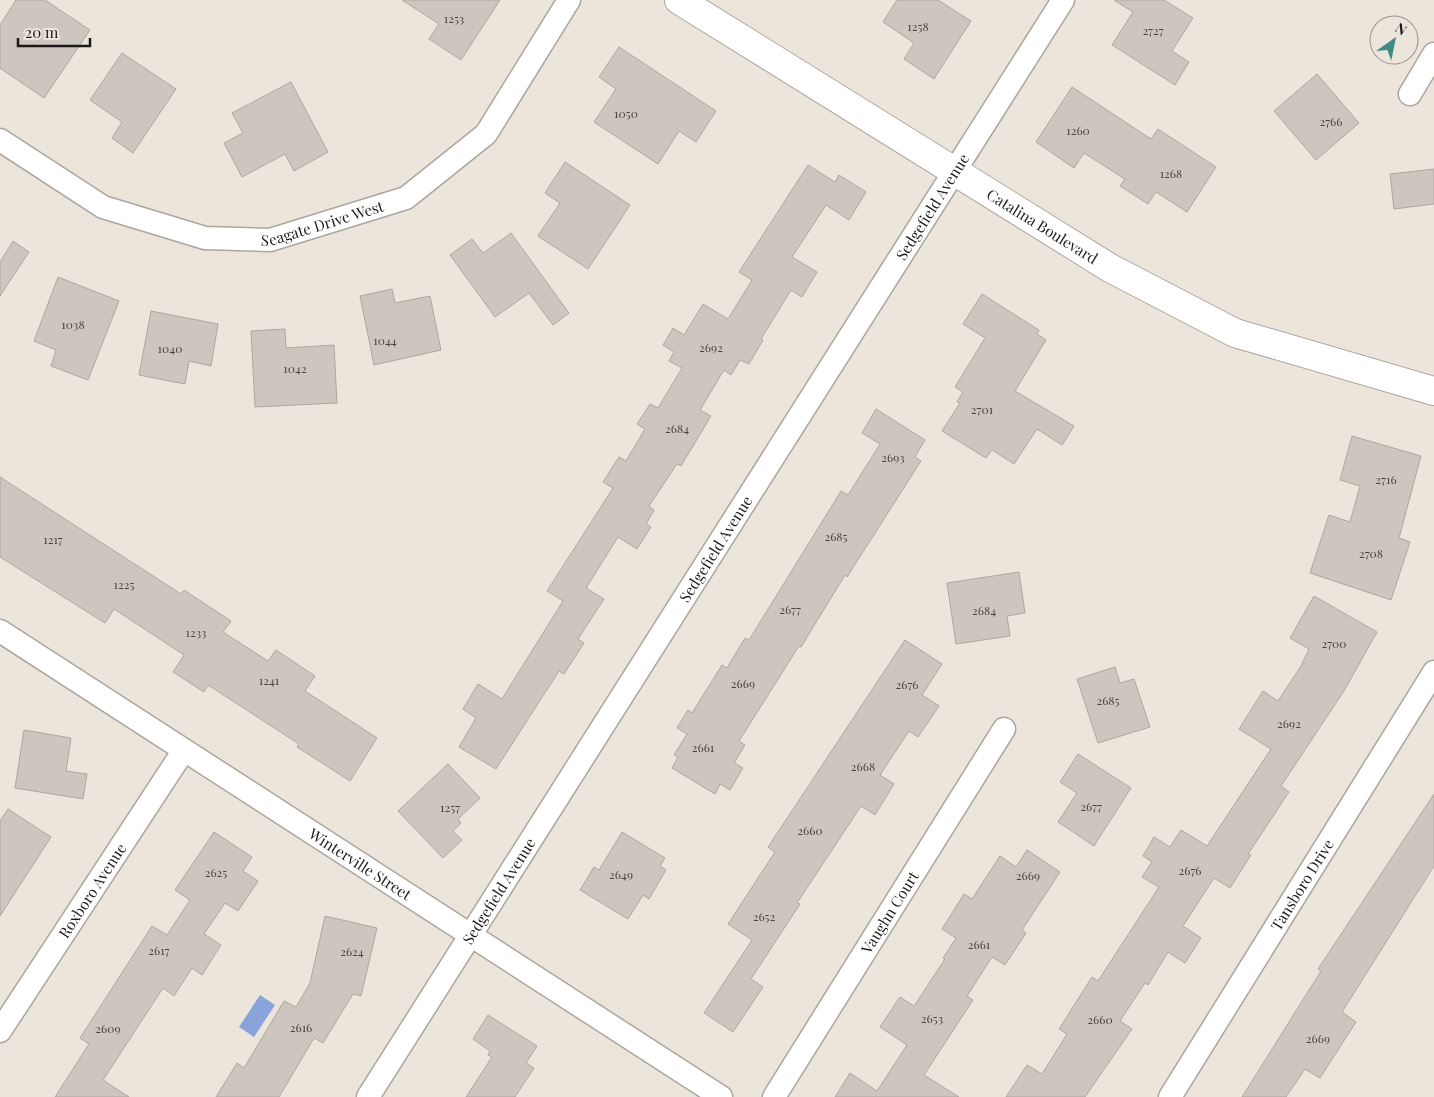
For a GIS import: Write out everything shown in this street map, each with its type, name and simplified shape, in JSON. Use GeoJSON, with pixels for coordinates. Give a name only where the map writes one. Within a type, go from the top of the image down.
{"type":"FeatureCollection","features":[{"type":"Feature","properties":{"kind":"street","name":"Seagate Drive West"},"geometry":{"type":"LineString","coordinates":[[0,140],[104,207],[204,238],[270,240],[406,198],[486,134],[569,0]]}},
{"type":"Feature","properties":{"kind":"street","name":"Catalina Boulevard"},"geometry":{"type":"LineString","coordinates":[[679,0],[952,172],[1110,268],[1234,333],[1434,391]]}},
{"type":"Feature","properties":{"kind":"street","name":"Sedgefield Avenue"},"geometry":{"type":"LineString","coordinates":[[368,1097],[469,934],[1063,0]]}},
{"type":"Feature","properties":{"kind":"street"},"geometry":{"type":"LineString","coordinates":[[1410,94],[1434,54]]}},
{"type":"Feature","properties":{"kind":"street","name":"Winterville Street"},"geometry":{"type":"LineString","coordinates":[[0,631],[721,1097]]}},
{"type":"Feature","properties":{"kind":"street","name":"Tansboro Drive"},"geometry":{"type":"LineString","coordinates":[[1170,1097],[1434,672]]}},
{"type":"Feature","properties":{"kind":"street","name":"Vaughn Court"},"geometry":{"type":"LineString","coordinates":[[774,1097],[1004,729]]}},
{"type":"Feature","properties":{"kind":"street","name":"Roxboro Avenue"},"geometry":{"type":"LineString","coordinates":[[0,1031],[184,750]]}},
{"type":"Feature","properties":{"kind":"water"},"geometry":{"type":"Polygon","coordinates":[[[260,995],[275,1005],[254,1037],[239,1027],[260,995]]]}},
{"type":"Feature","properties":{"kind":"building"},"geometry":{"type":"Polygon","coordinates":[[[16,0],[45,0],[90,30],[44,98],[0,68],[0,25],[16,0]]]}},
{"type":"Feature","properties":{"kind":"building"},"geometry":{"type":"Polygon","coordinates":[[[402,0],[500,0],[461,60],[429,39],[439,24],[402,0]]]}},
{"type":"Feature","properties":{"kind":"building"},"geometry":{"type":"Polygon","coordinates":[[[897,0],[938,0],[971,21],[934,79],[904,59],[914,43],[883,22],[897,0]]]}},
{"type":"Feature","properties":{"kind":"building"},"geometry":{"type":"Polygon","coordinates":[[[1114,0],[1164,0],[1193,18],[1172,51],[1189,62],[1175,85],[1112,45],[1133,12],[1114,0]]]}},
{"type":"Feature","properties":{"kind":"building"},"geometry":{"type":"Polygon","coordinates":[[[619,47],[716,111],[696,142],[679,131],[658,164],[594,122],[616,89],[599,77],[619,47]]]}},
{"type":"Feature","properties":{"kind":"building"},"geometry":{"type":"Polygon","coordinates":[[[122,53],[176,89],[133,153],[112,138],[122,122],[90,100],[122,53]]]}},
{"type":"Feature","properties":{"kind":"building"},"geometry":{"type":"Polygon","coordinates":[[[1317,74],[1359,123],[1316,160],[1274,111],[1317,74]]]}},
{"type":"Feature","properties":{"kind":"building"},"geometry":{"type":"Polygon","coordinates":[[[291,82],[328,152],[294,171],[285,154],[242,177],[224,143],[243,133],[232,113],[291,82]]]}},
{"type":"Feature","properties":{"kind":"building"},"geometry":{"type":"Polygon","coordinates":[[[1072,87],[1151,139],[1158,129],[1216,167],[1187,212],[1156,192],[1148,204],[1120,186],[1125,179],[1084,153],[1074,168],[1036,142],[1072,87]]]}},
{"type":"Feature","properties":{"kind":"building"},"geometry":{"type":"Polygon","coordinates":[[[565,162],[630,205],[588,269],[538,236],[560,203],[545,193],[565,162]]]}},
{"type":"Feature","properties":{"kind":"building"},"geometry":{"type":"Polygon","coordinates":[[[808,165],[835,182],[839,175],[866,192],[849,220],[826,205],[792,257],[817,272],[802,297],[791,290],[761,339],[763,340],[749,364],[740,360],[731,375],[724,370],[700,410],[711,416],[681,466],[677,464],[649,506],[654,510],[646,524],[651,527],[637,549],[618,537],[586,588],[604,599],[578,639],[584,643],[564,674],[559,671],[496,769],[459,747],[476,718],[463,709],[478,684],[502,699],[563,601],[547,591],[613,488],[603,482],[619,457],[626,461],[645,429],[637,424],[650,404],[658,408],[682,368],[669,361],[674,352],[663,345],[673,328],[684,335],[703,304],[728,319],[752,280],[739,272],[808,165]]]}},
{"type":"Feature","properties":{"kind":"building"},"geometry":{"type":"Polygon","coordinates":[[[1434,169],[1434,204],[1394,209],[1390,174],[1434,169]]]}},
{"type":"Feature","properties":{"kind":"building"},"geometry":{"type":"Polygon","coordinates":[[[511,233],[569,313],[553,325],[529,293],[495,317],[450,255],[472,239],[483,253],[511,233]]]}},
{"type":"Feature","properties":{"kind":"building"},"geometry":{"type":"Polygon","coordinates":[[[13,241],[29,252],[0,296],[0,262],[13,241]]]}},
{"type":"Feature","properties":{"kind":"building"},"geometry":{"type":"Polygon","coordinates":[[[58,277],[119,301],[88,380],[51,366],[56,350],[34,341],[58,277]]]}},
{"type":"Feature","properties":{"kind":"building"},"geometry":{"type":"Polygon","coordinates":[[[392,289],[395,303],[430,296],[441,350],[374,365],[360,296],[392,289]]]}},
{"type":"Feature","properties":{"kind":"building"},"geometry":{"type":"Polygon","coordinates":[[[982,294],[1039,330],[1037,334],[1046,340],[1015,391],[1074,426],[1062,445],[1037,429],[1014,464],[992,450],[986,458],[942,431],[960,403],[957,402],[963,392],[955,387],[985,338],[963,324],[982,294]]]}},
{"type":"Feature","properties":{"kind":"building"},"geometry":{"type":"Polygon","coordinates":[[[151,311],[218,324],[211,366],[189,361],[185,384],[139,375],[151,311]]]}},
{"type":"Feature","properties":{"kind":"building"},"geometry":{"type":"Polygon","coordinates":[[[285,329],[286,348],[334,345],[337,403],[255,407],[251,331],[285,329]]]}},
{"type":"Feature","properties":{"kind":"building"},"geometry":{"type":"Polygon","coordinates":[[[876,409],[925,440],[915,457],[921,461],[847,577],[845,575],[801,647],[799,646],[739,741],[745,745],[734,763],[743,768],[730,790],[720,784],[715,794],[672,768],[678,757],[674,755],[687,734],[677,728],[688,710],[692,713],[722,665],[727,668],[745,638],[749,640],[841,491],[848,495],[880,444],[862,433],[876,409]]]}},
{"type":"Feature","properties":{"kind":"building"},"geometry":{"type":"Polygon","coordinates":[[[1352,436],[1421,456],[1399,538],[1410,542],[1391,600],[1310,573],[1329,515],[1350,522],[1360,486],[1340,480],[1352,436]]]}},
{"type":"Feature","properties":{"kind":"building"},"geometry":{"type":"Polygon","coordinates":[[[0,477],[181,594],[184,590],[231,621],[223,632],[268,661],[276,650],[315,676],[305,691],[377,738],[350,781],[297,747],[299,744],[208,685],[204,692],[173,672],[184,655],[114,609],[105,623],[0,557],[0,477]]]}},
{"type":"Feature","properties":{"kind":"building"},"geometry":{"type":"Polygon","coordinates":[[[1019,572],[1025,613],[1007,616],[1010,636],[956,644],[947,583],[1019,572]]]}},
{"type":"Feature","properties":{"kind":"building"},"geometry":{"type":"Polygon","coordinates":[[[1314,596],[1377,632],[1344,691],[1281,786],[1289,792],[1248,854],[1251,855],[1230,888],[1214,878],[1183,926],[1201,938],[1185,963],[1168,952],[1148,985],[1145,983],[1120,1021],[1132,1029],[1085,1097],[1006,1097],[1027,1065],[1042,1074],[1067,1034],[1059,1029],[1092,977],[1098,981],[1159,887],[1142,877],[1152,862],[1143,856],[1154,837],[1170,847],[1181,830],[1207,846],[1271,749],[1239,729],[1263,691],[1278,701],[1301,666],[1309,649],[1290,638],[1314,596]]]}},
{"type":"Feature","properties":{"kind":"building"},"geometry":{"type":"Polygon","coordinates":[[[905,640],[942,664],[922,695],[939,706],[918,737],[909,731],[880,775],[894,784],[875,815],[861,806],[797,903],[800,904],[751,979],[763,987],[733,1032],[704,1013],[752,940],[728,924],[775,852],[768,847],[905,640]]]}},
{"type":"Feature","properties":{"kind":"building"},"geometry":{"type":"Polygon","coordinates":[[[1115,667],[1120,683],[1134,679],[1150,727],[1098,743],[1077,679],[1115,667]]]}},
{"type":"Feature","properties":{"kind":"building"},"geometry":{"type":"Polygon","coordinates":[[[24,730],[71,738],[66,771],[87,774],[83,799],[15,788],[24,730]]]}},
{"type":"Feature","properties":{"kind":"building"},"geometry":{"type":"Polygon","coordinates":[[[1078,754],[1131,788],[1094,846],[1058,822],[1077,793],[1060,782],[1078,754]]]}},
{"type":"Feature","properties":{"kind":"building"},"geometry":{"type":"Polygon","coordinates":[[[448,764],[480,798],[458,819],[461,823],[453,831],[462,840],[443,858],[398,811],[448,764]]]}},
{"type":"Feature","properties":{"kind":"building"},"geometry":{"type":"Polygon","coordinates":[[[1434,794],[1434,866],[1342,1012],[1356,1022],[1320,1078],[1305,1069],[1286,1097],[1242,1097],[1321,971],[1318,969],[1434,794]]]}},
{"type":"Feature","properties":{"kind":"building"},"geometry":{"type":"Polygon","coordinates":[[[8,809],[51,837],[0,916],[0,821],[8,809]]]}},
{"type":"Feature","properties":{"kind":"building"},"geometry":{"type":"Polygon","coordinates":[[[214,832],[252,857],[243,871],[258,881],[238,911],[225,903],[204,934],[221,945],[202,975],[192,968],[174,996],[163,988],[103,1080],[129,1097],[55,1097],[89,1044],[80,1038],[152,926],[167,935],[190,900],[175,890],[214,832]]]}},
{"type":"Feature","properties":{"kind":"building"},"geometry":{"type":"Polygon","coordinates":[[[622,832],[665,858],[660,866],[666,870],[649,899],[643,895],[628,919],[580,890],[594,867],[599,870],[622,832]]]}},
{"type":"Feature","properties":{"kind":"building"},"geometry":{"type":"Polygon","coordinates":[[[1027,850],[1060,872],[1022,930],[1026,933],[1005,965],[992,957],[967,996],[973,1000],[924,1075],[959,1097],[835,1097],[850,1073],[877,1091],[907,1045],[880,1027],[900,997],[914,1006],[945,959],[943,958],[956,938],[942,929],[964,894],[972,899],[1000,856],[1016,867],[1027,850]]]}},
{"type":"Feature","properties":{"kind":"building"},"geometry":{"type":"Polygon","coordinates":[[[325,916],[377,928],[361,996],[353,994],[323,1043],[314,1038],[279,1097],[216,1097],[237,1063],[244,1068],[284,1001],[296,1007],[310,983],[325,916]]]}},
{"type":"Feature","properties":{"kind":"building"},"geometry":{"type":"Polygon","coordinates":[[[488,1015],[537,1046],[526,1063],[534,1068],[515,1097],[466,1097],[492,1057],[488,1055],[490,1051],[473,1039],[488,1015]]]}}]}
